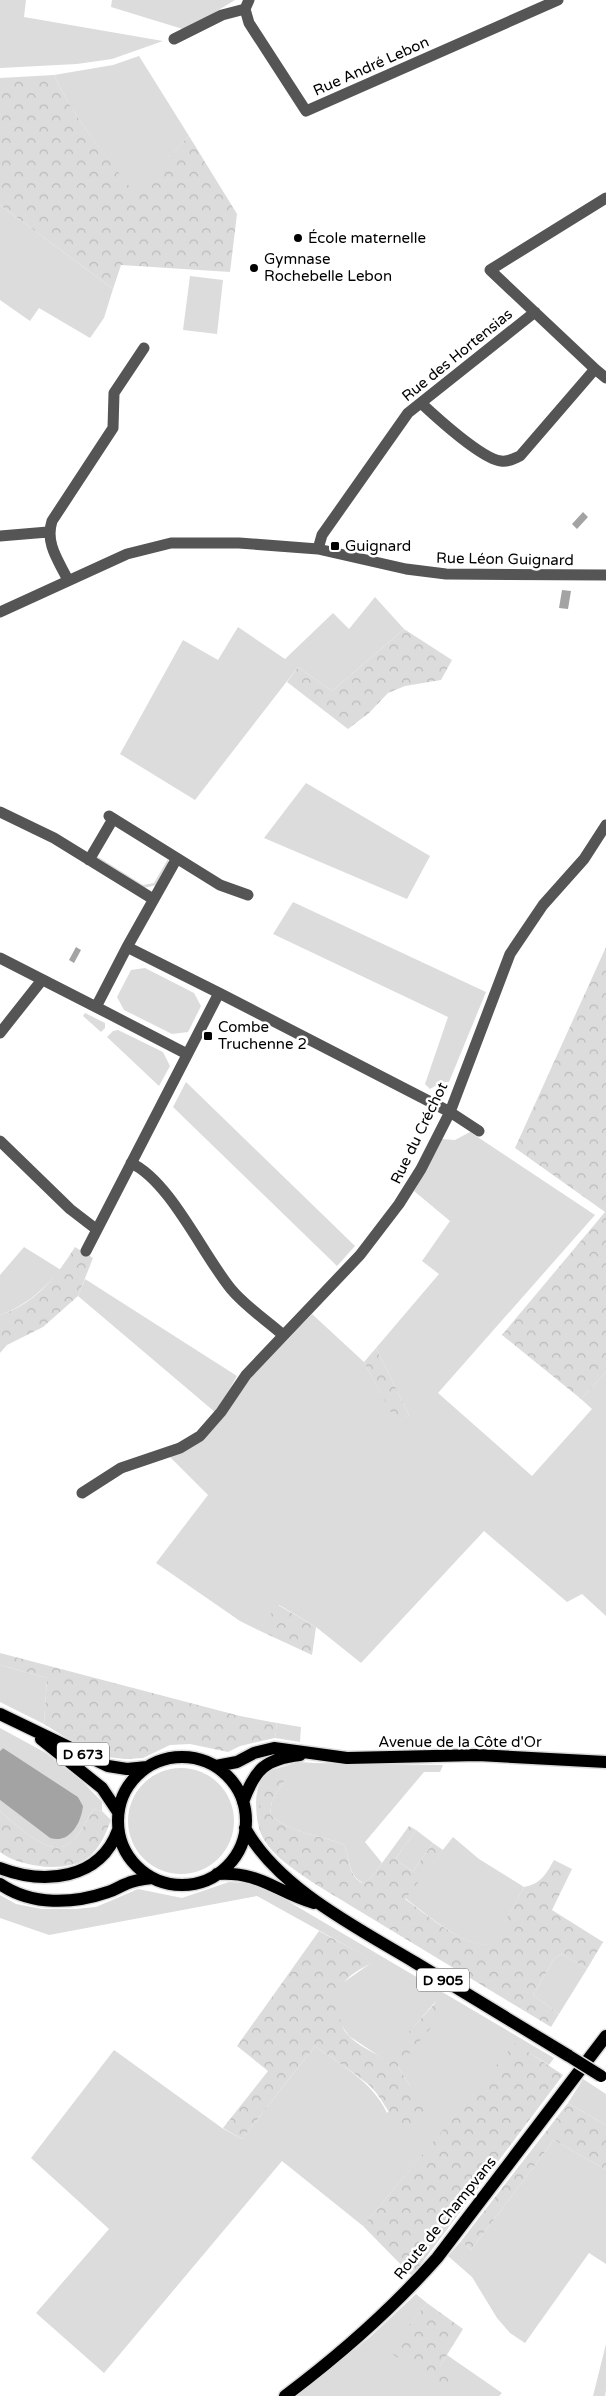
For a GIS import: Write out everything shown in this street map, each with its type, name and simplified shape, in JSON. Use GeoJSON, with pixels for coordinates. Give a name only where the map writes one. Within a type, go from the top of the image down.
{"type":"FeatureCollection","features":[{"type":"Feature","properties":{"kind":"main road","name":"D 673"},"geometry":{"type":"LineString","coordinates":[[0,1714],[108,1766],[127,1769],[147,1767]]}},
{"type":"Feature","properties":{"kind":"main road","name":"D 673"},"geometry":{"type":"LineString","coordinates":[[23,1726],[66,1757],[102,1788],[118,1812]]}},
{"type":"Feature","properties":{"kind":"main road","name":"Avenue de la Côte d'Or"},"geometry":{"type":"LineString","coordinates":[[216,1766],[237,1762],[254,1753],[274,1748],[347,1758],[431,1755],[518,1756],[606,1762]]}},
{"type":"Feature","properties":{"kind":"main road","name":"Avenue de la Côte d'Or"},"geometry":{"type":"LineString","coordinates":[[243,1802],[256,1774],[269,1762],[282,1757],[315,1754]]}},
{"type":"Feature","properties":{"kind":"main road"},"geometry":{"type":"LineString","coordinates":[[181,1756],[197,1758],[216,1766],[230,1778],[243,1802],[246,1828],[233,1859],[218,1874],[192,1884],[178,1885],[152,1878],[132,1861],[123,1847],[118,1830],[118,1812],[128,1786],[147,1767],[166,1758],[181,1756]]}},
{"type":"Feature","properties":{"kind":"main road","name":"D 905"},"geometry":{"type":"LineString","coordinates":[[246,1828],[257,1848],[267,1859],[318,1904],[603,2078]]}},
{"type":"Feature","properties":{"kind":"main road"},"geometry":{"type":"LineString","coordinates":[[0,1868],[34,1877],[52,1878],[77,1873],[100,1859],[112,1844],[118,1830]]}},
{"type":"Feature","properties":{"kind":"main road","name":"D 905"},"geometry":{"type":"LineString","coordinates":[[218,1874],[244,1874],[255,1877],[298,1898],[318,1904]]}},
{"type":"Feature","properties":{"kind":"main road"},"geometry":{"type":"LineString","coordinates":[[0,1884],[36,1899],[66,1901],[90,1898],[111,1892],[126,1884],[152,1878]]}},
{"type":"Feature","properties":{"kind":"main road","name":"Route de Champvans"},"geometry":{"type":"LineString","coordinates":[[285,2396],[353,2343],[416,2282],[437,2258],[606,2036]]}},
{"type":"Feature","properties":{"kind":"street","name":"Rue André Lebon"},"geometry":{"type":"LineString","coordinates":[[247,4],[249,24],[306,111],[558,0]]}},
{"type":"Feature","properties":{"kind":"street"},"geometry":{"type":"LineString","coordinates":[[174,39],[247,4]]}},
{"type":"Feature","properties":{"kind":"street"},"geometry":{"type":"LineString","coordinates":[[606,198],[490,270],[606,378]]}},
{"type":"Feature","properties":{"kind":"street","name":"Rue des Hortensias"},"geometry":{"type":"LineString","coordinates":[[318,549],[322,535],[333,518],[408,413],[535,312]]}},
{"type":"Feature","properties":{"kind":"street"},"geometry":{"type":"LineString","coordinates":[[68,580],[50,544],[48,532],[52,521],[114,428],[114,392],[144,348]]}},
{"type":"Feature","properties":{"kind":"street"},"geometry":{"type":"LineString","coordinates":[[421,403],[443,423],[492,459],[510,461],[520,456],[595,369]]}},
{"type":"Feature","properties":{"kind":"street"},"geometry":{"type":"LineString","coordinates":[[0,536],[48,532]]}},
{"type":"Feature","properties":{"kind":"street","name":"Rue Léon Guignard"},"geometry":{"type":"LineString","coordinates":[[0,612],[127,554],[171,543],[239,543],[318,549],[406,569],[446,574],[606,575]]}},
{"type":"Feature","properties":{"kind":"street"},"geometry":{"type":"LineString","coordinates":[[0,812],[54,838],[153,899]]}},
{"type":"Feature","properties":{"kind":"street"},"geometry":{"type":"LineString","coordinates":[[89,860],[111,817],[220,885],[248,895]]}},
{"type":"Feature","properties":{"kind":"street","name":"Rue du Créchot"},"geometry":{"type":"LineString","coordinates":[[82,1493],[121,1468],[180,1448],[200,1436],[222,1412],[246,1375],[283,1334],[360,1256],[399,1204],[421,1169],[450,1112],[510,954],[543,905],[584,859],[606,825]]}},
{"type":"Feature","properties":{"kind":"street"},"geometry":{"type":"LineString","coordinates":[[96,1007],[153,899],[177,858]]}},
{"type":"Feature","properties":{"kind":"street"},"geometry":{"type":"LineString","coordinates":[[127,947],[450,1112],[479,1131]]}},
{"type":"Feature","properties":{"kind":"street"},"geometry":{"type":"LineString","coordinates":[[0,958],[188,1054]]}},
{"type":"Feature","properties":{"kind":"street"},"geometry":{"type":"LineString","coordinates":[[0,1033],[42,980]]}},
{"type":"Feature","properties":{"kind":"street"},"geometry":{"type":"LineString","coordinates":[[86,1251],[219,993]]}},
{"type":"Feature","properties":{"kind":"street"},"geometry":{"type":"LineString","coordinates":[[0,1141],[70,1208],[96,1229]]}},
{"type":"Feature","properties":{"kind":"street"},"geometry":{"type":"LineString","coordinates":[[131,1163],[147,1173],[181,1215],[231,1290],[283,1334]]}},
{"type":"Feature","properties":{"kind":"green space"},"geometry":{"type":"Polygon","coordinates":[[[0,0],[26,0],[24,17],[163,41],[112,59],[77,64],[0,68],[0,0]]]}},
{"type":"Feature","properties":{"kind":"green space"},"geometry":{"type":"Polygon","coordinates":[[[112,0],[235,0],[186,30],[111,7],[112,0]]]}},
{"type":"Feature","properties":{"kind":"green space"},"geometry":{"type":"Polygon","coordinates":[[[139,56],[189,136],[136,193],[132,191],[100,149],[70,106],[54,75],[113,65],[139,56]]]}},
{"type":"Feature","properties":{"kind":"green space"},"geometry":{"type":"Polygon","coordinates":[[[54,75],[70,106],[133,191],[136,192],[189,136],[237,214],[230,272],[121,265],[113,289],[0,205],[0,78],[54,75]]]}},
{"type":"Feature","properties":{"kind":"green space"},"geometry":{"type":"Polygon","coordinates":[[[0,205],[113,289],[104,318],[90,338],[39,308],[30,321],[0,300],[0,205]]]}},
{"type":"Feature","properties":{"kind":"green space"},"geometry":{"type":"Polygon","coordinates":[[[190,276],[223,280],[217,334],[183,330],[190,276]]]}},
{"type":"Feature","properties":{"kind":"green space"},"geometry":{"type":"Polygon","coordinates":[[[375,597],[404,629],[332,691],[298,667],[195,800],[120,754],[183,640],[218,660],[238,627],[285,659],[333,613],[349,629],[375,597]]]}},
{"type":"Feature","properties":{"kind":"green space"},"geometry":{"type":"Polygon","coordinates":[[[404,629],[452,660],[441,680],[405,686],[388,693],[369,713],[348,729],[287,682],[298,667],[332,691],[404,629]]]}},
{"type":"Feature","properties":{"kind":"green space"},"geometry":{"type":"Polygon","coordinates":[[[306,783],[430,856],[407,899],[264,838],[306,783]]]}},
{"type":"Feature","properties":{"kind":"green space"},"geometry":{"type":"Polygon","coordinates":[[[95,855],[143,885],[154,883],[168,859],[169,863],[157,885],[144,888],[94,858],[95,855]]]}},
{"type":"Feature","properties":{"kind":"green space"},"geometry":{"type":"Polygon","coordinates":[[[293,902],[486,992],[449,1082],[442,1082],[430,1089],[425,1084],[448,1017],[273,934],[293,902]]]}},
{"type":"Feature","properties":{"kind":"green space"},"geometry":{"type":"Polygon","coordinates":[[[606,947],[606,1372],[581,1399],[502,1335],[605,1212],[515,1148],[606,947]]]}},
{"type":"Feature","properties":{"kind":"green space"},"geometry":{"type":"Polygon","coordinates":[[[145,968],[194,993],[201,1006],[188,1032],[172,1034],[124,1010],[117,997],[131,970],[145,968]]]}},
{"type":"Feature","properties":{"kind":"green space"},"geometry":{"type":"Polygon","coordinates":[[[85,1013],[105,1023],[105,1028],[101,1032],[83,1016],[85,1013]]]}},
{"type":"Feature","properties":{"kind":"green space"},"geometry":{"type":"Polygon","coordinates":[[[118,1030],[163,1052],[170,1066],[159,1086],[107,1037],[113,1031],[118,1030]]]}},
{"type":"Feature","properties":{"kind":"green space"},"geometry":{"type":"Polygon","coordinates":[[[186,1082],[355,1246],[337,1266],[173,1107],[186,1082]]]}},
{"type":"Feature","properties":{"kind":"green space"},"geometry":{"type":"Polygon","coordinates":[[[470,1132],[595,1215],[438,1393],[532,1476],[592,1409],[581,1399],[606,1372],[606,1616],[582,1594],[567,1602],[484,1531],[361,1663],[316,1627],[279,1605],[258,1630],[240,1621],[156,1563],[208,1495],[168,1455],[181,1450],[312,1314],[364,1362],[397,1423],[409,1415],[376,1348],[439,1274],[422,1261],[450,1221],[414,1191],[442,1139],[455,1140],[470,1132]]]}},
{"type":"Feature","properties":{"kind":"green space"},"geometry":{"type":"Polygon","coordinates":[[[24,1247],[61,1270],[33,1297],[18,1307],[0,1315],[0,1275],[24,1247]]]}},
{"type":"Feature","properties":{"kind":"green space"},"geometry":{"type":"Polygon","coordinates":[[[75,1247],[93,1258],[78,1296],[43,1327],[7,1345],[0,1353],[0,1315],[24,1304],[44,1288],[75,1247]]]}},
{"type":"Feature","properties":{"kind":"green space"},"geometry":{"type":"Polygon","coordinates":[[[85,1279],[237,1376],[216,1413],[78,1296],[85,1279]]]}},
{"type":"Feature","properties":{"kind":"green space"},"geometry":{"type":"Polygon","coordinates":[[[376,1348],[409,1415],[397,1424],[364,1362],[376,1348]]]}},
{"type":"Feature","properties":{"kind":"green space"},"geometry":{"type":"Polygon","coordinates":[[[278,1605],[316,1627],[312,1655],[258,1630],[278,1605]]]}},
{"type":"Feature","properties":{"kind":"green space"},"geometry":{"type":"Polygon","coordinates":[[[0,1653],[240,1716],[277,1723],[275,1738],[240,1746],[228,1752],[190,1744],[170,1745],[143,1758],[107,1757],[81,1747],[44,1724],[47,1678],[0,1665],[0,1653]]]}},
{"type":"Feature","properties":{"kind":"green space"},"geometry":{"type":"Polygon","coordinates":[[[0,1665],[47,1678],[44,1724],[0,1702],[0,1665]]]}},
{"type":"Feature","properties":{"kind":"green space"},"geometry":{"type":"Polygon","coordinates":[[[277,1723],[301,1727],[300,1742],[275,1738],[277,1723]]]}},
{"type":"Feature","properties":{"kind":"green space"},"geometry":{"type":"Polygon","coordinates":[[[0,1728],[46,1753],[83,1782],[102,1802],[102,1811],[93,1809],[73,1841],[69,1844],[61,1847],[52,1847],[42,1843],[23,1831],[0,1811],[0,1800],[50,1838],[83,1806],[78,1797],[3,1748],[0,1751],[0,1728]]]}},
{"type":"Feature","properties":{"kind":"green space"},"geometry":{"type":"Polygon","coordinates":[[[298,1762],[443,1765],[440,1772],[424,1772],[365,1842],[382,1863],[371,1878],[363,1883],[352,1871],[344,1845],[295,1830],[278,1821],[270,1814],[272,1801],[284,1781],[259,1810],[258,1824],[256,1802],[261,1780],[272,1770],[298,1762]]]}},
{"type":"Feature","properties":{"kind":"green space"},"geometry":{"type":"Polygon","coordinates":[[[181,1768],[201,1772],[219,1783],[230,1801],[234,1821],[230,1841],[219,1859],[201,1870],[181,1874],[161,1870],[143,1859],[132,1841],[128,1821],[132,1801],[143,1783],[161,1772],[181,1768]]]}},
{"type":"Feature","properties":{"kind":"green space"},"geometry":{"type":"Polygon","coordinates":[[[279,1775],[284,1775],[284,1781],[272,1801],[270,1814],[278,1821],[295,1830],[344,1845],[352,1871],[362,1883],[371,1878],[409,1826],[416,1830],[396,1858],[400,1863],[413,1871],[433,1843],[443,1850],[405,1899],[448,1930],[472,1942],[493,1943],[524,1887],[539,1881],[554,1860],[572,1869],[552,1910],[603,1942],[587,1969],[562,1954],[554,1959],[533,1995],[559,2014],[551,2027],[315,1884],[272,1851],[261,1833],[258,1819],[263,1789],[279,1775]]]}},
{"type":"Feature","properties":{"kind":"green space"},"geometry":{"type":"Polygon","coordinates":[[[93,1809],[102,1811],[111,1820],[95,1851],[86,1859],[66,1866],[54,1867],[18,1861],[0,1852],[0,1811],[33,1838],[52,1847],[61,1847],[69,1844],[76,1837],[93,1809]]]}},
{"type":"Feature","properties":{"kind":"green space"},"geometry":{"type":"Polygon","coordinates":[[[416,1830],[433,1843],[413,1871],[400,1863],[396,1858],[416,1830]]]}},
{"type":"Feature","properties":{"kind":"green space"},"geometry":{"type":"Polygon","coordinates":[[[453,1837],[479,1859],[524,1887],[493,1944],[483,1945],[459,1936],[435,1921],[405,1898],[453,1837]]]}},
{"type":"Feature","properties":{"kind":"green space"},"geometry":{"type":"Polygon","coordinates":[[[229,1882],[250,1883],[269,1890],[554,2058],[549,2065],[515,2044],[363,2226],[282,2161],[104,2373],[36,2313],[109,2229],[31,2158],[114,2050],[222,2128],[242,2139],[315,2046],[346,2067],[365,2083],[374,2092],[387,2113],[411,2087],[398,2067],[436,2001],[385,2060],[349,2036],[340,2023],[337,1997],[341,1984],[374,1961],[257,1896],[49,1935],[0,1918],[0,1895],[16,1904],[42,1909],[75,1909],[96,1907],[138,1889],[182,1898],[229,1882]]]}},
{"type":"Feature","properties":{"kind":"green space"},"geometry":{"type":"Polygon","coordinates":[[[319,1931],[375,1961],[352,1974],[347,1979],[338,2000],[342,2026],[348,2035],[360,2045],[384,2059],[437,2001],[445,2011],[398,2067],[411,2087],[427,2106],[419,2129],[400,2122],[389,2112],[369,2085],[315,2046],[242,2139],[223,2128],[268,2071],[237,2046],[319,1931]]]}},
{"type":"Feature","properties":{"kind":"green space"},"geometry":{"type":"Polygon","coordinates":[[[562,1954],[587,1969],[559,2014],[533,1995],[554,1959],[562,1954]]]}},
{"type":"Feature","properties":{"kind":"green space"},"geometry":{"type":"Polygon","coordinates":[[[515,2043],[563,2075],[412,2276],[363,2226],[515,2043]]]}},
{"type":"Feature","properties":{"kind":"green space"},"geometry":{"type":"Polygon","coordinates":[[[583,2079],[606,2094],[606,2125],[568,2103],[583,2079]]]}},
{"type":"Feature","properties":{"kind":"green space"},"geometry":{"type":"Polygon","coordinates":[[[568,2103],[606,2125],[606,2170],[554,2140],[471,2250],[461,2241],[568,2103]]]}},
{"type":"Feature","properties":{"kind":"green space"},"geometry":{"type":"Polygon","coordinates":[[[554,2140],[606,2170],[606,2264],[589,2253],[525,2343],[510,2333],[497,2318],[472,2277],[448,2256],[461,2241],[471,2250],[554,2140]]]}},
{"type":"Feature","properties":{"kind":"green space"},"geometry":{"type":"Polygon","coordinates":[[[416,2294],[427,2303],[389,2351],[440,2366],[447,2355],[502,2393],[499,2396],[295,2396],[370,2337],[416,2294]]]}},
{"type":"Feature","properties":{"kind":"green space"},"geometry":{"type":"Polygon","coordinates":[[[427,2303],[463,2329],[440,2366],[457,2378],[448,2393],[388,2351],[427,2303]]]}},
{"type":"Feature","properties":{"kind":"green space"},"geometry":{"type":"Polygon","coordinates":[[[606,2344],[605,2396],[593,2396],[606,2344]]]}},
{"type":"Feature","properties":{"kind":"shaded area"},"geometry":{"type":"Polygon","coordinates":[[[583,512],[588,517],[577,529],[572,524],[583,512]]]}},
{"type":"Feature","properties":{"kind":"shaded area"},"geometry":{"type":"Polygon","coordinates":[[[562,590],[571,591],[568,609],[559,608],[562,590]]]}},
{"type":"Feature","properties":{"kind":"shaded area"},"geometry":{"type":"Polygon","coordinates":[[[76,947],[81,950],[74,963],[69,960],[76,947]]]}},
{"type":"Feature","properties":{"kind":"shaded area"},"geometry":{"type":"Polygon","coordinates":[[[3,1748],[78,1797],[83,1806],[82,1813],[77,1826],[68,1835],[57,1839],[50,1838],[0,1800],[0,1751],[3,1748]]]}},
{"type":"Feature","properties":{"kind":"place","name":"École maternelle"},"geometry":{"type":"Point","coordinates":[298,238]}},
{"type":"Feature","properties":{"kind":"place","name":"Gymnase Rochebelle Lebon"},"geometry":{"type":"Point","coordinates":[254,268]}},
{"type":"Feature","properties":{"kind":"place","name":"Guignard"},"geometry":{"type":"Point","coordinates":[335,546]}},
{"type":"Feature","properties":{"kind":"place","name":"Combe Truchenne 2"},"geometry":{"type":"Point","coordinates":[208,1036]}}]}
